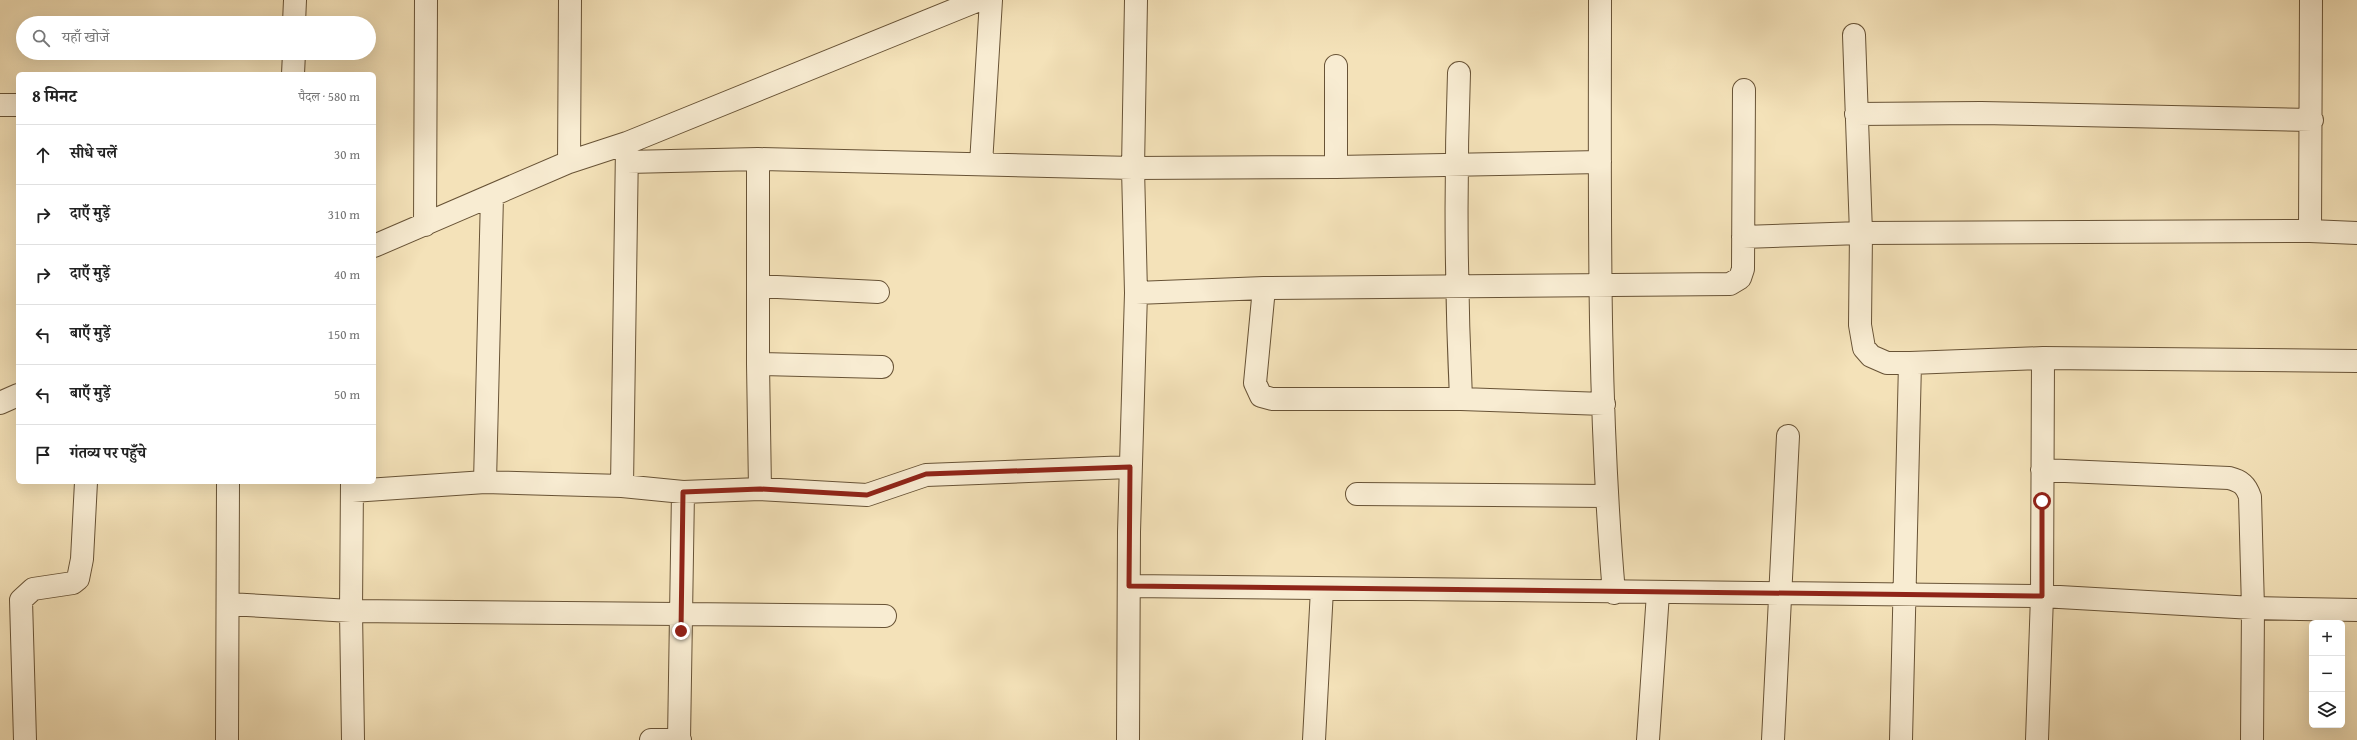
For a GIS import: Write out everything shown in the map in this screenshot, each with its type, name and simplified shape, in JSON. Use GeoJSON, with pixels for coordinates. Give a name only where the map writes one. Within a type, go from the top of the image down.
{"type":"FeatureCollection","features":[{"type":"Feature","properties":{"kind":"street"},"geometry":{"type":"LineString","coordinates":[[294,16],[295,0]]}},
{"type":"Feature","properties":{"kind":"street"},"geometry":{"type":"LineString","coordinates":[[425,225],[426,0]]}},
{"type":"Feature","properties":{"kind":"street"},"geometry":{"type":"LineString","coordinates":[[569,162],[570,0]]}},
{"type":"Feature","properties":{"kind":"street"},"geometry":{"type":"LineString","coordinates":[[627,152],[979,0]]}},
{"type":"Feature","properties":{"kind":"street"},"geometry":{"type":"LineString","coordinates":[[981,164],[991,0]]}},
{"type":"Feature","properties":{"kind":"street"},"geometry":{"type":"LineString","coordinates":[[1128,740],[1130,467],[1136,293],[1133,168],[1136,0]]}},
{"type":"Feature","properties":{"kind":"street"},"geometry":{"type":"LineString","coordinates":[[1600,0],[1599,284],[1604,404],[1605,496],[1614,593]]}},
{"type":"Feature","properties":{"kind":"street"},"geometry":{"type":"LineString","coordinates":[[2310,231],[2312,120],[2311,0]]}},
{"type":"Feature","properties":{"kind":"street"},"geometry":{"type":"LineString","coordinates":[[1854,35],[1861,233],[1860,325],[1864,348],[1871,356],[1887,362],[1910,363],[2043,358],[2357,361]]}},
{"type":"Feature","properties":{"kind":"street"},"geometry":{"type":"LineString","coordinates":[[293,72],[294,60]]}},
{"type":"Feature","properties":{"kind":"street"},"geometry":{"type":"LineString","coordinates":[[1336,66],[1336,167]]}},
{"type":"Feature","properties":{"kind":"street"},"geometry":{"type":"LineString","coordinates":[[1459,73],[1456,165],[1456,286],[1460,399]]}},
{"type":"Feature","properties":{"kind":"street"},"geometry":{"type":"LineString","coordinates":[[1136,293],[1264,288],[1730,284],[1740,278],[1743,269],[1744,90]]}},
{"type":"Feature","properties":{"kind":"street"},"geometry":{"type":"LineString","coordinates":[[0,105],[16,105]]}},
{"type":"Feature","properties":{"kind":"street"},"geometry":{"type":"LineString","coordinates":[[1856,114],[1981,113],[2312,120]]}},
{"type":"Feature","properties":{"kind":"street"},"geometry":{"type":"LineString","coordinates":[[376,245],[569,162],[627,152],[758,159],[1133,168],[1336,167],[1600,162]]}},
{"type":"Feature","properties":{"kind":"street"},"geometry":{"type":"LineString","coordinates":[[622,486],[627,152]]}},
{"type":"Feature","properties":{"kind":"street"},"geometry":{"type":"LineString","coordinates":[[758,159],[758,364],[760,489]]}},
{"type":"Feature","properties":{"kind":"street"},"geometry":{"type":"LineString","coordinates":[[485,482],[492,196]]}},
{"type":"Feature","properties":{"kind":"street"},"geometry":{"type":"LineString","coordinates":[[1744,237],[1861,233],[2310,231],[2357,233]]}},
{"type":"Feature","properties":{"kind":"street"},"geometry":{"type":"LineString","coordinates":[[758,286],[878,292]]}},
{"type":"Feature","properties":{"kind":"street"},"geometry":{"type":"LineString","coordinates":[[1264,288],[1255,383],[1261,396],[1272,399],[1460,399],[1604,404]]}},
{"type":"Feature","properties":{"kind":"street"},"geometry":{"type":"LineString","coordinates":[[2037,740],[2042,596],[2043,358]]}},
{"type":"Feature","properties":{"kind":"street"},"geometry":{"type":"LineString","coordinates":[[1901,740],[1910,363]]}},
{"type":"Feature","properties":{"kind":"street"},"geometry":{"type":"LineString","coordinates":[[758,364],[882,367]]}},
{"type":"Feature","properties":{"kind":"street"},"geometry":{"type":"LineString","coordinates":[[0,402],[16,396]]}},
{"type":"Feature","properties":{"kind":"street"},"geometry":{"type":"LineString","coordinates":[[1773,740],[1782,594],[1788,436]]}},
{"type":"Feature","properties":{"kind":"street"},"geometry":{"type":"LineString","coordinates":[[353,740],[351,611],[352,487],[485,482],[622,486],[683,492],[760,489],[867,495],[926,474],[1130,467]]}},
{"type":"Feature","properties":{"kind":"street"},"geometry":{"type":"LineString","coordinates":[[2042,470],[2229,478],[2239,480],[2248,488],[2250,497],[2253,608],[2252,740]]}},
{"type":"Feature","properties":{"kind":"street"},"geometry":{"type":"LineString","coordinates":[[25,740],[21,600],[33,588],[73,583],[78,579],[82,559],[86,484]]}},
{"type":"Feature","properties":{"kind":"street"},"geometry":{"type":"LineString","coordinates":[[227,740],[228,484]]}},
{"type":"Feature","properties":{"kind":"street"},"geometry":{"type":"LineString","coordinates":[[651,740],[679,740],[683,492]]}},
{"type":"Feature","properties":{"kind":"street"},"geometry":{"type":"LineString","coordinates":[[1357,494],[1605,496]]}},
{"type":"Feature","properties":{"kind":"street"},"geometry":{"type":"LineString","coordinates":[[1129,586],[1614,593],[2042,596],[2253,608],[2357,610]]}},
{"type":"Feature","properties":{"kind":"street"},"geometry":{"type":"LineString","coordinates":[[1314,740],[1322,589]]}},
{"type":"Feature","properties":{"kind":"street"},"geometry":{"type":"LineString","coordinates":[[1648,740],[1658,593]]}},
{"type":"Feature","properties":{"kind":"street"},"geometry":{"type":"LineString","coordinates":[[228,604],[351,611],[682,616],[885,616]]}},
{"type":"Feature","properties":{"kind":"route"},"geometry":{"type":"LineString","coordinates":[[681,631],[683,492],[760,489],[867,495],[886,490],[905,480],[926,474],[1130,467],[1129,586],[1807,595],[1904,594],[2042,596],[2042,501]]}}]}
